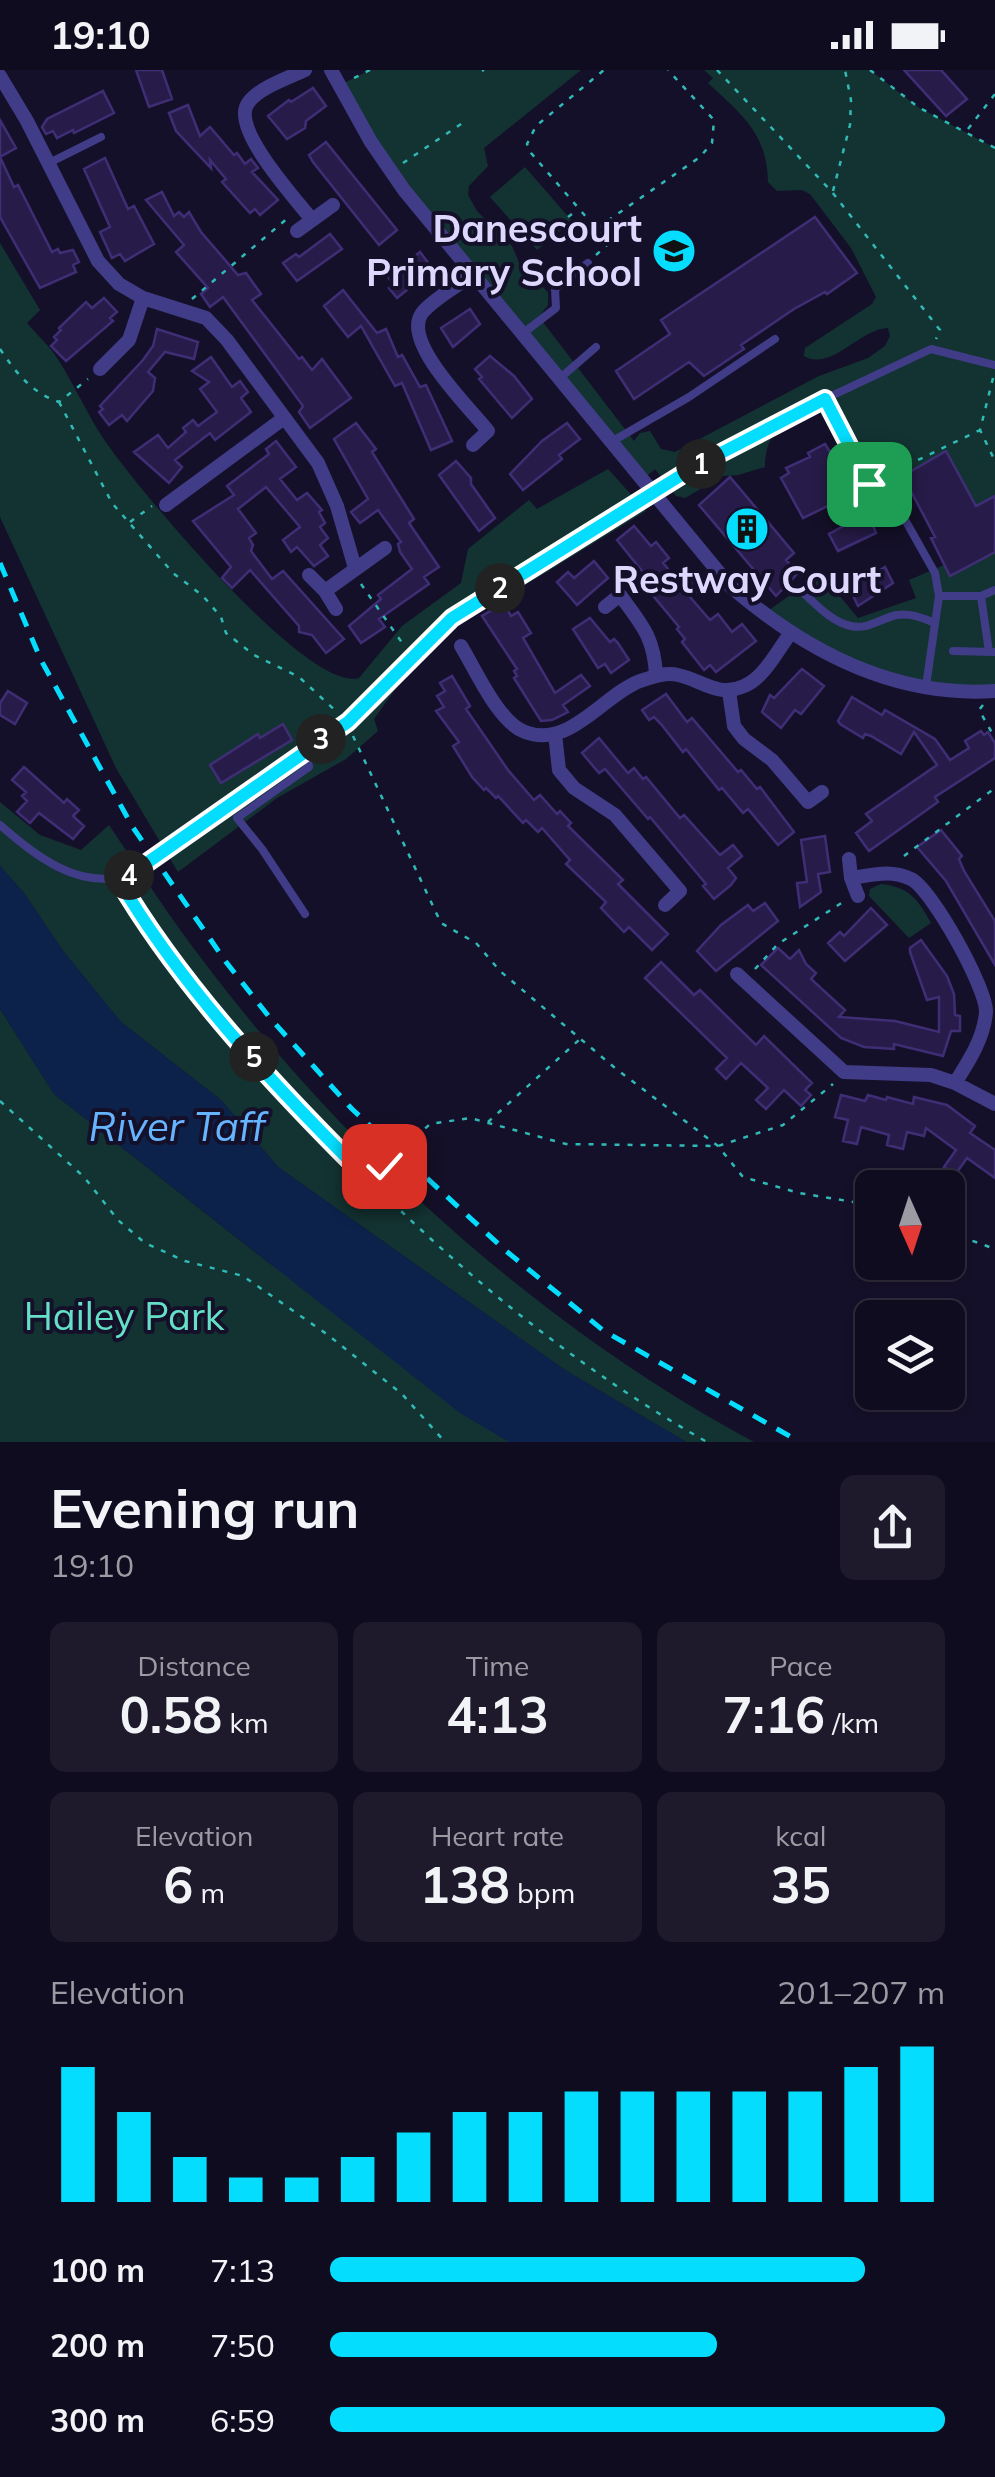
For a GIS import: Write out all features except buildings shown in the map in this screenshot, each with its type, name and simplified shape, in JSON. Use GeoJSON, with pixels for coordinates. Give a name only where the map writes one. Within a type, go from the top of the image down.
{"type":"FeatureCollection","features":[{"type":"Feature","properties":{"kind":"street"},"geometry":{"type":"LineString","coordinates":[[305,70],[255,96],[246,107],[245,121],[250,138],[312,220]]}},
{"type":"Feature","properties":{"kind":"street"},"geometry":{"type":"LineString","coordinates":[[331,70],[391,171],[730,586],[790,634],[850,667],[891,681],[955,692],[990,692]]}},
{"type":"Feature","properties":{"kind":"street"},"geometry":{"type":"LineString","coordinates":[[0,76],[98,261],[119,284],[144,298],[206,318],[318,463],[336,506],[353,569]]}},
{"type":"Feature","properties":{"kind":"street"},"geometry":{"type":"LineString","coordinates":[[297,230],[333,204]]}},
{"type":"Feature","properties":{"kind":"street"},"geometry":{"type":"LineString","coordinates":[[472,274],[422,314],[416,330],[422,350],[488,431],[473,445]]}},
{"type":"Feature","properties":{"kind":"street"},"geometry":{"type":"LineString","coordinates":[[100,370],[129,340],[144,298]]}},
{"type":"Feature","properties":{"kind":"street"},"geometry":{"type":"LineString","coordinates":[[166,505],[284,418]]}},
{"type":"Feature","properties":{"kind":"street"},"geometry":{"type":"LineString","coordinates":[[195,484],[207,499]]}},
{"type":"Feature","properties":{"kind":"street"},"geometry":{"type":"LineString","coordinates":[[326,591],[385,548]]}},
{"type":"Feature","properties":{"kind":"street"},"geometry":{"type":"LineString","coordinates":[[309,575],[326,591],[336,609]]}},
{"type":"Feature","properties":{"kind":"street"},"geometry":{"type":"LineString","coordinates":[[605,608],[620,596],[630,608],[649,633],[656,675]]}},
{"type":"Feature","properties":{"kind":"street"},"geometry":{"type":"LineString","coordinates":[[462,646],[506,720],[526,732],[554,734],[570,728],[629,685],[656,675],[677,674],[712,689],[745,686],[757,678],[790,634]]}},
{"type":"Feature","properties":{"kind":"street"},"geometry":{"type":"LineString","coordinates":[[473,665],[489,656]]}},
{"type":"Feature","properties":{"kind":"street"},"geometry":{"type":"LineString","coordinates":[[729,690],[734,726],[744,740],[772,760],[808,802],[822,792]]}},
{"type":"Feature","properties":{"kind":"street"},"geometry":{"type":"LineString","coordinates":[[554,734],[559,770],[574,788],[615,814],[680,891],[665,905]]}},
{"type":"Feature","properties":{"kind":"street"},"geometry":{"type":"LineString","coordinates":[[849,859],[855,889],[892,872],[916,881],[976,977],[986,1012],[974,1053],[955,1083]]}},
{"type":"Feature","properties":{"kind":"street"},"geometry":{"type":"LineString","coordinates":[[740,978],[844,1072],[931,1075],[995,1104]]}},
{"type":"Feature","properties":{"kind":"lane"},"geometry":{"type":"LineString","coordinates":[[48,163],[101,136]]}},
{"type":"Feature","properties":{"kind":"lane"},"geometry":{"type":"LineString","coordinates":[[522,334],[556,308],[556,289],[588,263]]}},
{"type":"Feature","properties":{"kind":"lane"},"geometry":{"type":"LineString","coordinates":[[610,442],[690,398],[774,339]]}},
{"type":"Feature","properties":{"kind":"lane"},"geometry":{"type":"LineString","coordinates":[[559,379],[596,348]]}},
{"type":"Feature","properties":{"kind":"lane"},"geometry":{"type":"LineString","coordinates":[[696,466],[931,349],[995,366]]}},
{"type":"Feature","properties":{"kind":"lane"},"geometry":{"type":"LineString","coordinates":[[825,399],[869,484],[898,508],[935,574],[938,596],[926,686]]}},
{"type":"Feature","properties":{"kind":"lane"},"geometry":{"type":"LineString","coordinates":[[0,825],[72,876],[118,879],[131,874],[348,722],[452,618],[652,493]]}},
{"type":"Feature","properties":{"kind":"lane"},"geometry":{"type":"LineString","coordinates":[[800,590],[850,626],[867,626],[899,615],[914,615],[935,623]]}},
{"type":"Feature","properties":{"kind":"lane"},"geometry":{"type":"LineString","coordinates":[[938,596],[981,596],[995,590]]}},
{"type":"Feature","properties":{"kind":"lane"},"geometry":{"type":"LineString","coordinates":[[952,651],[992,652],[981,596]]}},
{"type":"Feature","properties":{"kind":"lane"},"geometry":{"type":"LineString","coordinates":[[305,914],[262,849],[236,818],[309,767],[306,749]]}},
{"type":"Feature","properties":{"kind":"path"},"geometry":{"type":"LineString","coordinates":[[340,85],[370,70]]}},
{"type":"Feature","properties":{"kind":"path"},"geometry":{"type":"LineString","coordinates":[[588,263],[608,245],[531,153],[528,140],[536,126],[604,70]]}},
{"type":"Feature","properties":{"kind":"path"},"geometry":{"type":"LineString","coordinates":[[596,229],[700,157],[712,144],[712,117],[668,70]]}},
{"type":"Feature","properties":{"kind":"path"},"geometry":{"type":"LineString","coordinates":[[717,70],[832,192],[940,330],[931,349]]}},
{"type":"Feature","properties":{"kind":"path"},"geometry":{"type":"LineString","coordinates":[[832,192],[844,156],[851,114],[845,70]]}},
{"type":"Feature","properties":{"kind":"path"},"geometry":{"type":"LineString","coordinates":[[870,70],[918,108],[995,148]]}},
{"type":"Feature","properties":{"kind":"path"},"geometry":{"type":"LineString","coordinates":[[967,131],[995,94]]}},
{"type":"Feature","properties":{"kind":"path"},"geometry":{"type":"LineString","coordinates":[[391,171],[464,122]]}},
{"type":"Feature","properties":{"kind":"path"},"geometry":{"type":"LineString","coordinates":[[179,310],[302,206]]}},
{"type":"Feature","properties":{"kind":"path"},"geometry":{"type":"LineString","coordinates":[[568,217],[578,209]]}},
{"type":"Feature","properties":{"kind":"path"},"geometry":{"type":"LineString","coordinates":[[0,350],[29,387],[44,398],[60,402],[112,503],[173,572],[221,616],[226,634],[238,646],[299,677],[348,722],[358,751],[441,923],[476,943],[500,970],[580,1038],[718,1146],[743,1177],[799,1193],[855,1202]]}},
{"type":"Feature","properties":{"kind":"path"},"geometry":{"type":"LineString","coordinates":[[995,366],[980,430],[995,461]]}},
{"type":"Feature","properties":{"kind":"path"},"geometry":{"type":"LineString","coordinates":[[60,402],[100,370]]}},
{"type":"Feature","properties":{"kind":"path"},"geometry":{"type":"LineString","coordinates":[[869,484],[980,430]]}},
{"type":"Feature","properties":{"kind":"path"},"geometry":{"type":"LineString","coordinates":[[652,493],[696,466]]}},
{"type":"Feature","properties":{"kind":"path"},"geometry":{"type":"LineString","coordinates":[[128,523],[154,505],[166,505]]}},
{"type":"Feature","properties":{"kind":"path"},"geometry":{"type":"LineString","coordinates":[[353,569],[412,656]]}},
{"type":"Feature","properties":{"kind":"path"},"geometry":{"type":"LineString","coordinates":[[990,692],[979,710],[995,738]]}},
{"type":"Feature","properties":{"kind":"path"},"geometry":{"type":"LineString","coordinates":[[904,856],[995,788]]}},
{"type":"Feature","properties":{"kind":"path"},"geometry":{"type":"LineString","coordinates":[[118,879],[166,955],[312,1123],[420,1232],[603,1376],[707,1442]]}},
{"type":"Feature","properties":{"kind":"path"},"geometry":{"type":"LineString","coordinates":[[740,978],[778,944],[822,918],[855,889]]}},
{"type":"Feature","properties":{"kind":"path"},"geometry":{"type":"LineString","coordinates":[[487,1123],[580,1038]]}},
{"type":"Feature","properties":{"kind":"path"},"geometry":{"type":"LineString","coordinates":[[406,1146],[430,1124],[470,1118],[566,1144],[718,1146],[783,1126],[844,1072]]}},
{"type":"Feature","properties":{"kind":"path"},"geometry":{"type":"LineString","coordinates":[[0,1101],[84,1176],[118,1220],[146,1243],[185,1261],[242,1276],[328,1334],[402,1394],[445,1442]]}},
{"type":"Feature","properties":{"kind":"path"},"geometry":{"type":"LineString","coordinates":[[369,1180],[384,1166]]}},
{"type":"Feature","properties":{"kind":"path"},"geometry":{"type":"LineString","coordinates":[[965,1238],[995,1249]]}},
{"type":"Feature","properties":{"kind":"green space"},"geometry":{"type":"Polygon","coordinates":[[[370,70],[581,70],[484,148],[488,166],[469,186],[468,195],[477,211],[512,246],[520,265],[548,292],[548,305],[539,317],[634,441],[640,433],[650,431],[661,449],[675,452],[819,376],[868,358],[885,346],[890,336],[888,328],[877,330],[824,359],[804,356],[805,348],[872,304],[876,297],[851,248],[810,194],[802,190],[777,191],[768,182],[758,138],[742,115],[708,83],[713,78],[704,70],[870,70],[918,107],[995,148],[995,501],[992,497],[976,506],[946,451],[903,476],[899,471],[862,488],[820,406],[774,434],[765,467],[723,476],[685,498],[676,496],[655,469],[642,480],[404,190],[340,85],[370,70]]]}},
{"type":"Feature","properties":{"kind":"green space"},"geometry":{"type":"Polygon","coordinates":[[[525,167],[572,221],[537,250],[490,197],[525,167]]]}},
{"type":"Feature","properties":{"kind":"green space"},"geometry":{"type":"Polygon","coordinates":[[[0,243],[40,310],[27,323],[54,353],[120,462],[183,538],[263,621],[301,654],[334,674],[359,678],[402,626],[461,583],[468,549],[529,500],[537,509],[608,469],[646,511],[454,625],[409,670],[374,719],[378,731],[346,759],[277,798],[178,872],[116,768],[0,517],[0,243]]]}},
{"type":"Feature","properties":{"kind":"green space"},"geometry":{"type":"Polygon","coordinates":[[[995,552],[995,691],[891,681],[763,614],[821,574],[858,618],[916,598],[909,580],[944,565],[950,575],[995,552]]]}},
{"type":"Feature","properties":{"kind":"green space"},"geometry":{"type":"Polygon","coordinates":[[[0,802],[40,835],[81,850],[109,825],[191,945],[260,1033],[386,1168],[525,1291],[676,1397],[754,1442],[686,1442],[565,1370],[278,1167],[221,1100],[121,1022],[63,951],[24,893],[0,866],[0,802]]]}},
{"type":"Feature","properties":{"kind":"green space"},"geometry":{"type":"Polygon","coordinates":[[[881,884],[912,896],[931,923],[909,938],[869,896],[870,889],[881,884]]]}},
{"type":"Feature","properties":{"kind":"green space","name":"Hailey Park"},"geometry":{"type":"Polygon","coordinates":[[[0,1009],[54,1094],[265,1260],[517,1442],[0,1442],[0,1009]]]}},
{"type":"Feature","properties":{"kind":"water","name":"River Taff"},"geometry":{"type":"Polygon","coordinates":[[[0,866],[121,1022],[221,1100],[278,1167],[565,1370],[686,1442],[509,1442],[460,1413],[54,1094],[0,1009],[0,866]]]}},
{"type":"Feature","properties":{"kind":"railway"},"geometry":{"type":"LineString","coordinates":[[0,563],[41,660],[132,826],[226,962],[270,1018],[352,1109],[506,1251],[604,1331],[800,1442]]}},
{"type":"Feature","properties":{"kind":"place","name":"Danescourt Primary School"},"geometry":{"type":"Point","coordinates":[674,251]}},
{"type":"Feature","properties":{"kind":"place","name":"Restway Court"},"geometry":{"type":"Point","coordinates":[747,529]}},
{"type":"Feature","properties":{"kind":"route"},"geometry":{"type":"LineString","coordinates":[[384,1166],[369,1180],[312,1123],[166,955],[118,879],[131,874],[348,722],[452,618],[696,466],[825,399],[869,484]]}}]}
